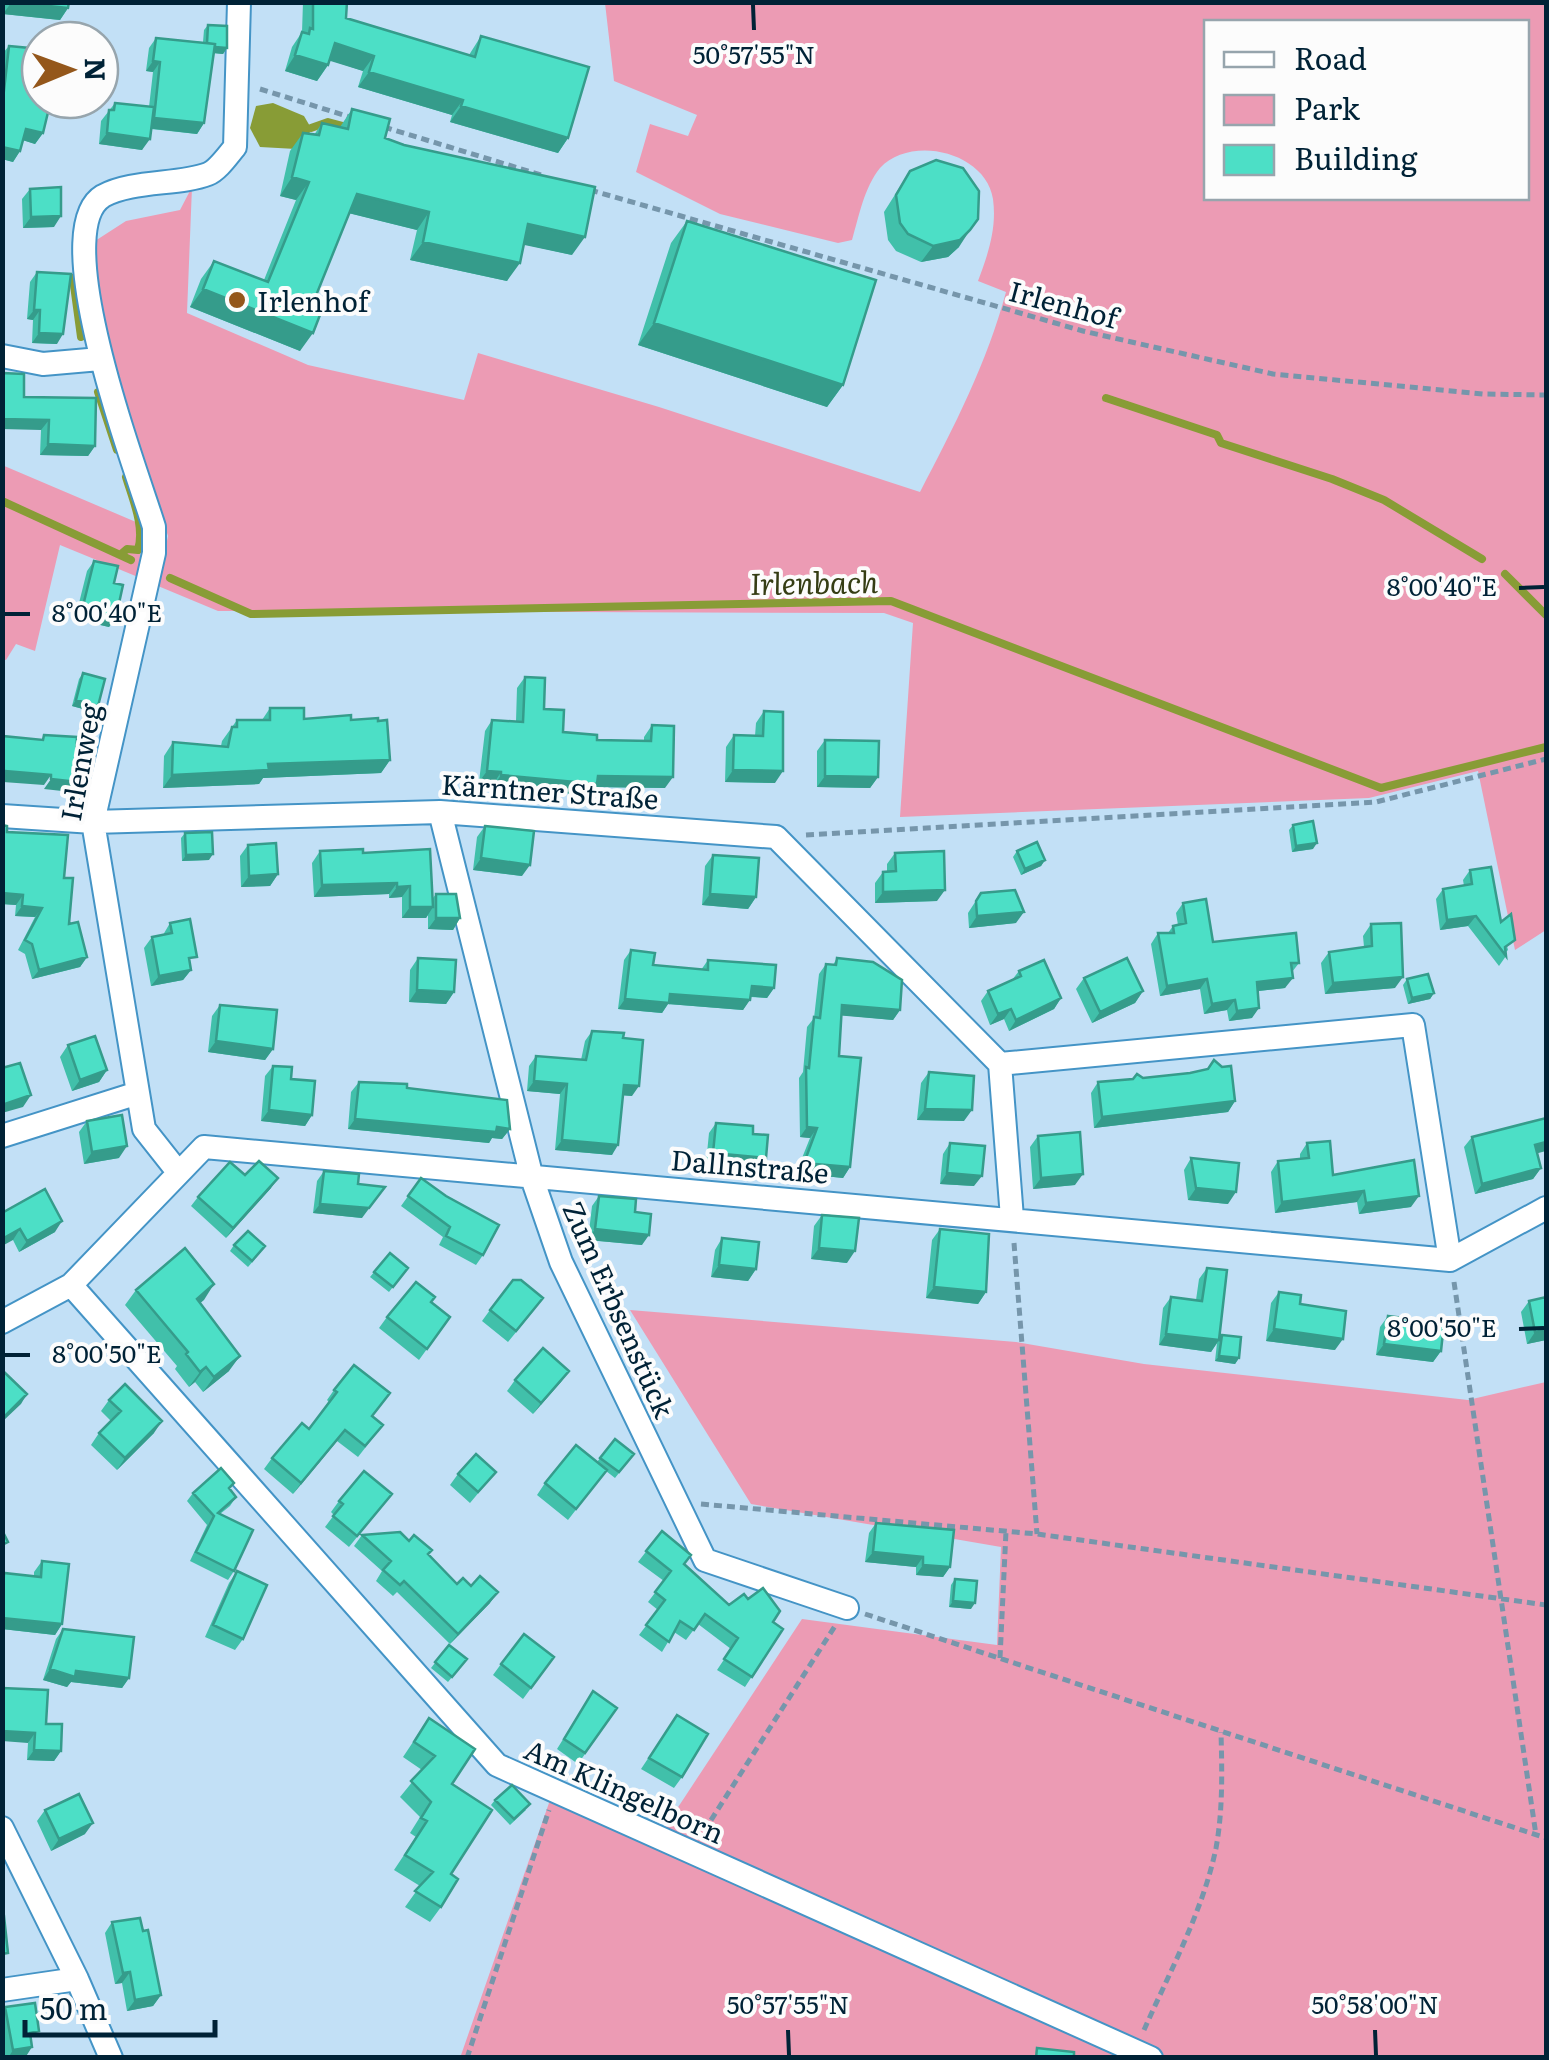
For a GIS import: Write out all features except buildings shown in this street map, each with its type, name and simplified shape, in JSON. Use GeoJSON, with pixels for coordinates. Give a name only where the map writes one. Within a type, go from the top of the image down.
{"type":"FeatureCollection","features":[{"type":"Feature","properties":{"kind":"street","name":"Irlenweg"},"geometry":{"type":"LineString","coordinates":[[178,1172],[144,1128],[93,822],[154,553],[154,528],[100,359],[84,242],[89,212],[102,196],[157,181],[210,174],[235,147],[239,2]]}},
{"type":"Feature","properties":{"kind":"street"},"geometry":{"type":"LineString","coordinates":[[2,356],[43,364],[100,359]]}},
{"type":"Feature","properties":{"kind":"street","name":"Kärntner Straße"},"geometry":{"type":"LineString","coordinates":[[2,816],[93,822],[440,812],[776,837]]}},
{"type":"Feature","properties":{"kind":"street","name":"Zum Erbsenstück"},"geometry":{"type":"LineString","coordinates":[[440,812],[532,1178],[560,1262],[705,1560],[847,1608]]}},
{"type":"Feature","properties":{"kind":"street"},"geometry":{"type":"LineString","coordinates":[[776,837],[1000,1064],[1012,1218]]}},
{"type":"Feature","properties":{"kind":"street"},"geometry":{"type":"LineString","coordinates":[[1000,1064],[1413,1025],[1450,1260],[1546,1208]]}},
{"type":"Feature","properties":{"kind":"street"},"geometry":{"type":"LineString","coordinates":[[2,1136],[138,1093]]}},
{"type":"Feature","properties":{"kind":"street","name":"Dallnstraße"},"geometry":{"type":"LineString","coordinates":[[2,1322],[71,1285],[204,1146],[1450,1260]]}},
{"type":"Feature","properties":{"kind":"street","name":"Am Klingelborn"},"geometry":{"type":"LineString","coordinates":[[71,1285],[497,1765],[1143,2054]]}},
{"type":"Feature","properties":{"kind":"street"},"geometry":{"type":"LineString","coordinates":[[2,1828],[77,1979],[111,2058]]}},
{"type":"Feature","properties":{"kind":"street"},"geometry":{"type":"LineString","coordinates":[[2,1990],[77,1979]]}},
{"type":"Feature","properties":{"kind":"path"},"geometry":{"type":"LineString","coordinates":[[238,83],[351,117]]}},
{"type":"Feature","properties":{"kind":"path"},"geometry":{"type":"LineString","coordinates":[[370,123],[558,180]]}},
{"type":"Feature","properties":{"kind":"path","name":"Irlenhof"},"geometry":{"type":"LineString","coordinates":[[576,186],[1083,331],[1272,374],[1483,394],[1546,395]]}},
{"type":"Feature","properties":{"kind":"path"},"geometry":{"type":"LineString","coordinates":[[776,837],[1376,802],[1546,759]]}},
{"type":"Feature","properties":{"kind":"path"},"geometry":{"type":"LineString","coordinates":[[1012,1218],[1037,1534]]}},
{"type":"Feature","properties":{"kind":"path"},"geometry":{"type":"LineString","coordinates":[[1450,1260],[1536,1836]]}},
{"type":"Feature","properties":{"kind":"path"},"geometry":{"type":"LineString","coordinates":[[676,1502],[1037,1534],[1546,1605]]}},
{"type":"Feature","properties":{"kind":"path"},"geometry":{"type":"LineString","coordinates":[[1000,1658],[1006,1531]]}},
{"type":"Feature","properties":{"kind":"path"},"geometry":{"type":"LineString","coordinates":[[690,1852],[847,1608],[1546,1838]]}},
{"type":"Feature","properties":{"kind":"path"},"geometry":{"type":"LineString","coordinates":[[1143,2054],[1216,1850],[1222,1798],[1222,1732]]}},
{"type":"Feature","properties":{"kind":"path"},"geometry":{"type":"LineString","coordinates":[[467,2058],[554,1793]]}},
{"type":"Feature","properties":{"kind":"green space"},"geometry":{"type":"Polygon","coordinates":[[[605,3],[1546,3],[1546,930],[1515,950],[1478,771],[1369,798],[900,817],[913,623],[884,613],[218,611],[158,586],[168,536],[105,345],[95,241],[126,221],[180,210],[192,187],[187,313],[308,365],[464,400],[478,353],[920,492],[979,369],[1006,292],[978,281],[994,221],[993,199],[987,183],[977,170],[945,153],[928,150],[893,158],[880,168],[870,184],[852,240],[838,243],[720,214],[636,172],[650,124],[688,136],[697,115],[614,81],[605,3]]]}},
{"type":"Feature","properties":{"kind":"green space"},"geometry":{"type":"Polygon","coordinates":[[[2,465],[143,525],[138,577],[60,545],[35,651],[16,644],[6,660],[2,659],[2,465]]]}},
{"type":"Feature","properties":{"kind":"green space"},"geometry":{"type":"Polygon","coordinates":[[[630,1310],[1016,1342],[1144,1364],[1468,1400],[1546,1382],[1546,2057],[460,2058],[557,1780],[665,1827],[802,1619],[997,1645],[1001,1547],[751,1504],[630,1310]]]}},
{"type":"Feature","properties":{"kind":"shaded area"},"geometry":{"type":"Polygon","coordinates":[[[273,103],[304,116],[311,128],[308,138],[296,149],[260,147],[250,128],[256,106],[273,103]]]}},
{"type":"Feature","properties":{"kind":"waterway"},"geometry":{"type":"LineString","coordinates":[[311,128],[328,122],[343,126]]}},
{"type":"Feature","properties":{"kind":"waterway"},"geometry":{"type":"LineString","coordinates":[[73,278],[81,337]]}},
{"type":"Feature","properties":{"kind":"waterway"},"geometry":{"type":"LineString","coordinates":[[98,392],[117,450]]}},
{"type":"Feature","properties":{"kind":"waterway"},"geometry":{"type":"LineString","coordinates":[[1106,398],[1217,435],[1221,443],[1384,500],[1482,559]]}},
{"type":"Feature","properties":{"kind":"waterway"},"geometry":{"type":"LineString","coordinates":[[120,555],[127,549],[138,550],[140,541],[126,477]]}},
{"type":"Feature","properties":{"kind":"waterway","name":"Irlenbach"},"geometry":{"type":"LineString","coordinates":[[2,501],[131,560]]}},
{"type":"Feature","properties":{"kind":"waterway"},"geometry":{"type":"LineString","coordinates":[[1505,574],[1546,615]]}},
{"type":"Feature","properties":{"kind":"waterway","name":"Irlenbach"},"geometry":{"type":"LineString","coordinates":[[170,578],[251,614],[891,601],[1381,788],[1546,747]]}},
{"type":"Feature","properties":{"kind":"place","name":"Irlenhof"},"geometry":{"type":"Point","coordinates":[237,300]}}]}
